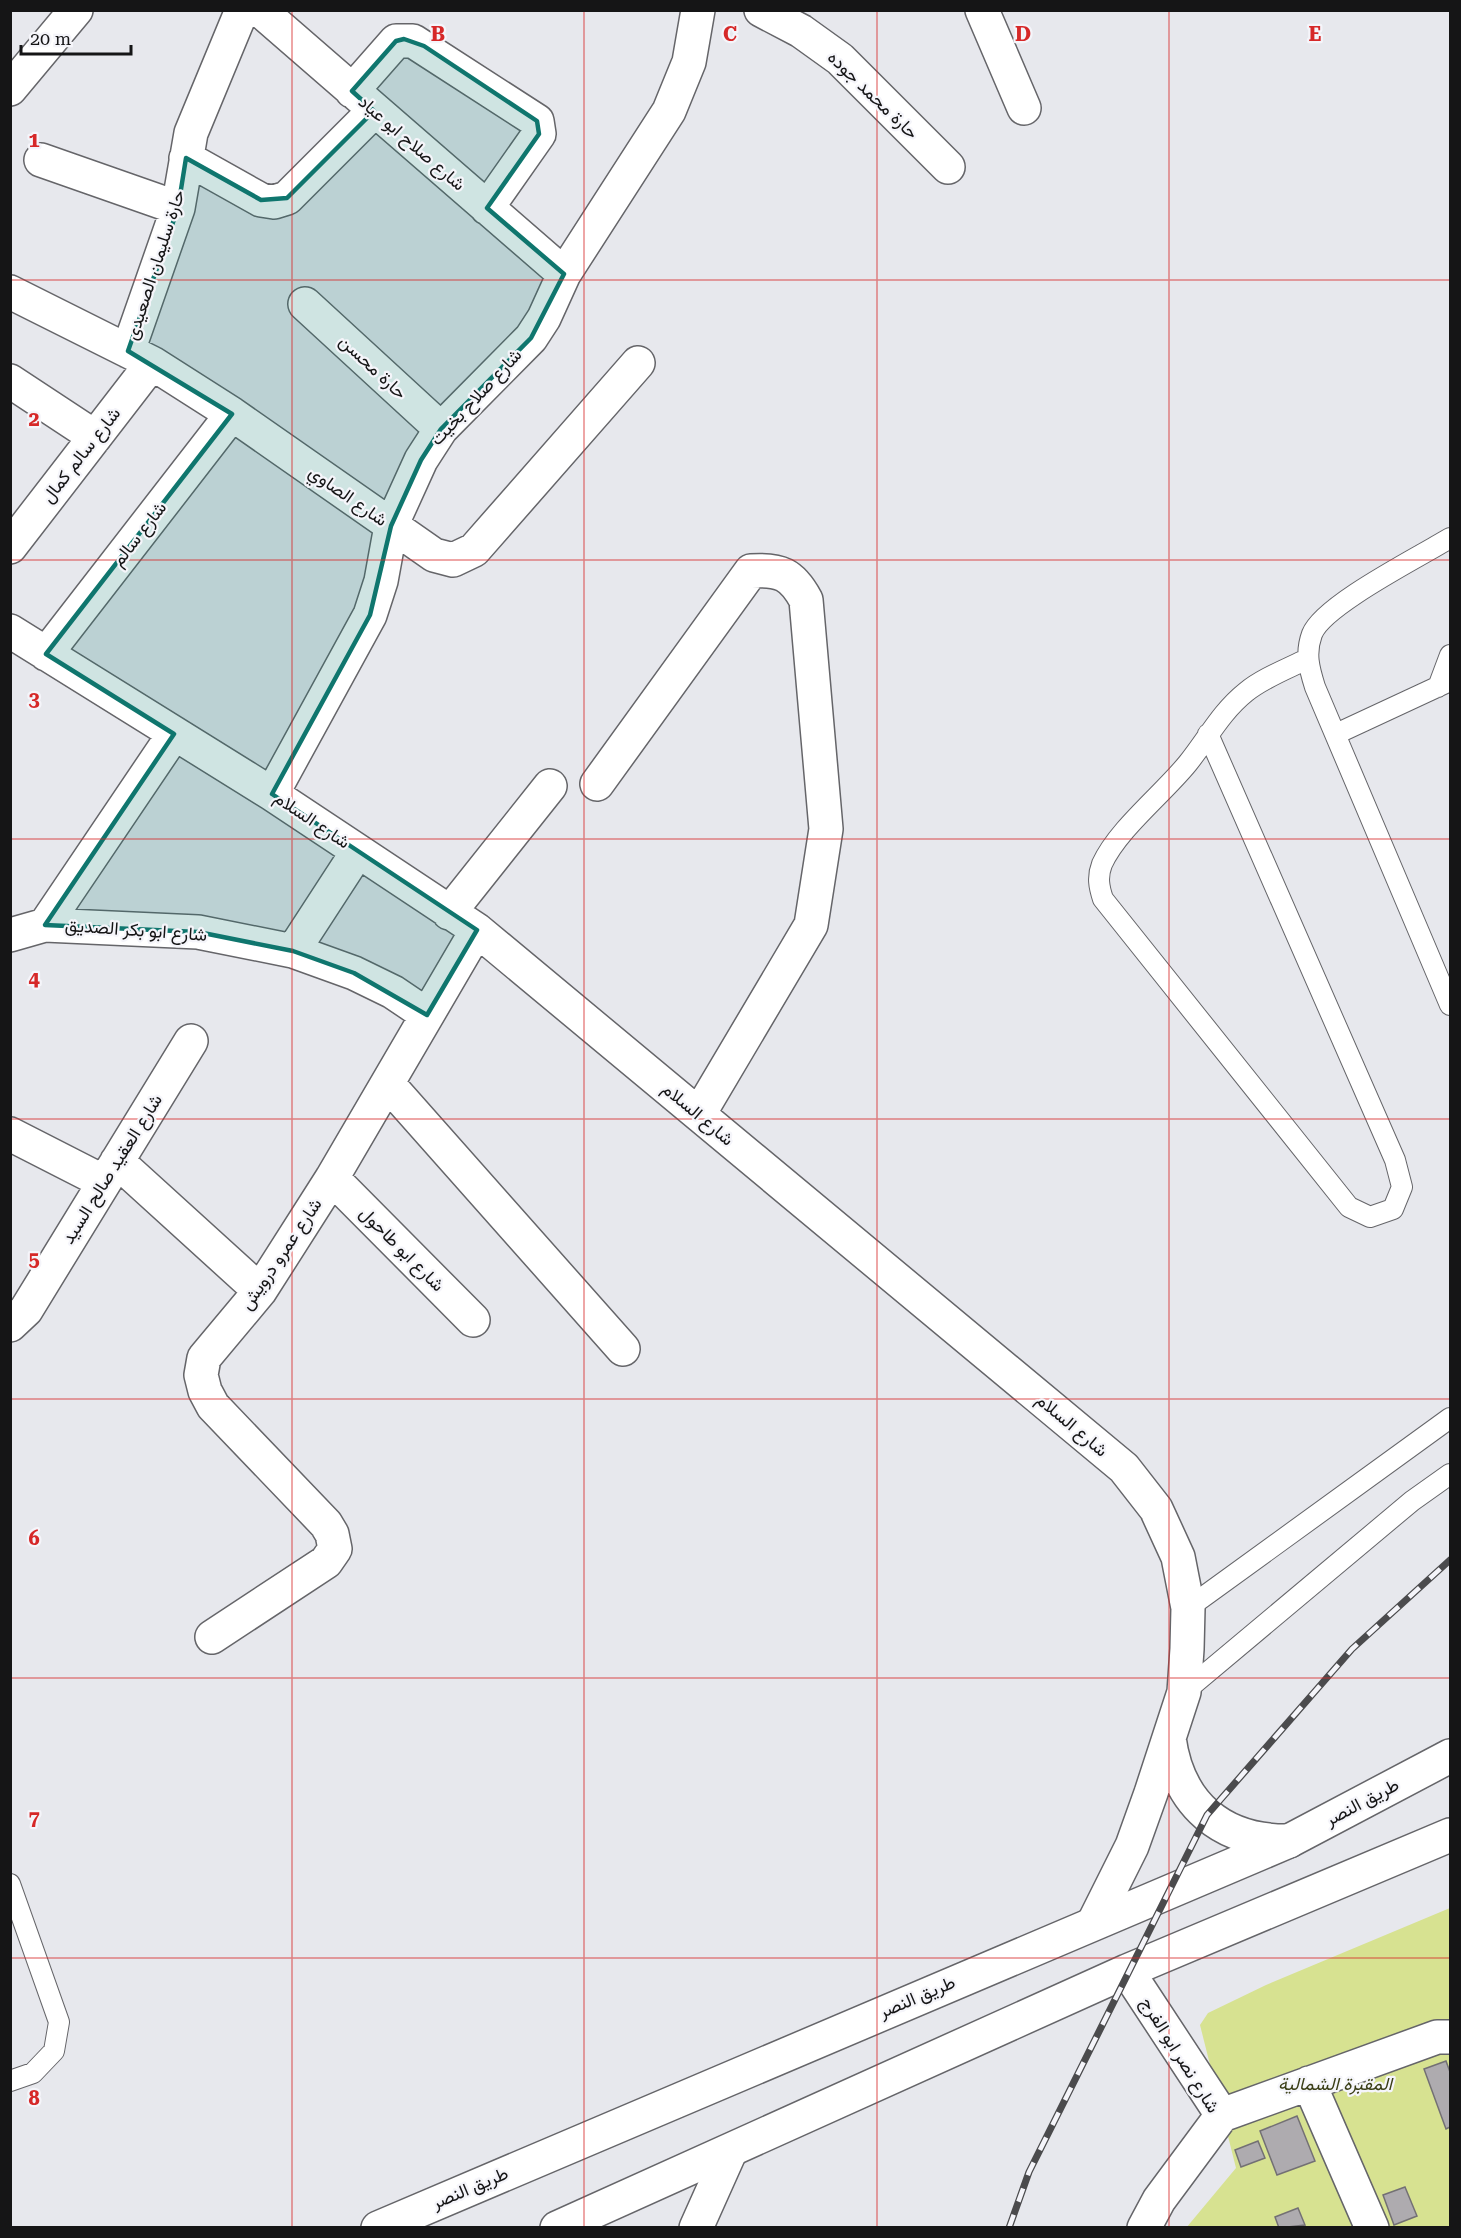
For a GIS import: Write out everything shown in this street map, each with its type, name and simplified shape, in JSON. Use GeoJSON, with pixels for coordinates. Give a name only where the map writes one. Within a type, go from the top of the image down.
{"type":"FeatureCollection","features":[{"type":"Feature","properties":{"kind":"main road"},"geometry":{"type":"LineString","coordinates":[[10,88],[76,10]]}},
{"type":"Feature","properties":{"kind":"main road","name":"حارة سليمان الصعيدى"},"geometry":{"type":"LineString","coordinates":[[140,357],[178,208],[191,133],[242,10]]}},
{"type":"Feature","properties":{"kind":"main road","name":"شارع صلاح ابو عياد"},"geometry":{"type":"LineString","coordinates":[[260,10],[564,274]]}},
{"type":"Feature","properties":{"kind":"main road","name":"شارع صلاح بخيت"},"geometry":{"type":"LineString","coordinates":[[272,794],[369,615],[381,582],[391,526],[421,460],[441,429],[531,338],[544,318],[564,274],[669,111],[689,62],[698,10]]}},
{"type":"Feature","properties":{"kind":"main road","name":"حارة محمد جوده"},"geometry":{"type":"LineString","coordinates":[[761,10],[801,31],[840,59],[948,167]]}},
{"type":"Feature","properties":{"kind":"main road"},"geometry":{"type":"LineString","coordinates":[[982,10],[1024,108]]}},
{"type":"Feature","properties":{"kind":"main road"},"geometry":{"type":"LineString","coordinates":[[186,158],[261,200],[274,202],[287,198],[363,101],[396,41],[413,41],[537,121],[539,134],[487,208]]}},
{"type":"Feature","properties":{"kind":"main road"},"geometry":{"type":"LineString","coordinates":[[41,160],[178,208]]}},
{"type":"Feature","properties":{"kind":"main road","name":"شارع الصاوي"},"geometry":{"type":"LineString","coordinates":[[10,292],[140,357],[232,414],[434,555],[453,560],[474,550],[638,363]]}},
{"type":"Feature","properties":{"kind":"main road","name":"حارة محسن"},"geometry":{"type":"LineString","coordinates":[[305,304],[441,429]]}},
{"type":"Feature","properties":{"kind":"main road","name":"شارع سالم كمال"},"geometry":{"type":"LineString","coordinates":[[10,547],[95,437],[140,357]]}},
{"type":"Feature","properties":{"kind":"main road"},"geometry":{"type":"LineString","coordinates":[[10,381],[95,437]]}},
{"type":"Feature","properties":{"kind":"main road","name":"شارع سالم"},"geometry":{"type":"LineString","coordinates":[[46,654],[232,414]]}},
{"type":"Feature","properties":{"kind":"main road"},"geometry":{"type":"LineString","coordinates":[[597,784],[751,571],[772,569],[788,576],[799,586],[806,600],[826,829],[811,925],[699,1114]]}},
{"type":"Feature","properties":{"kind":"main road","name":"شارع السلام"},"geometry":{"type":"LineString","coordinates":[[10,632],[272,794],[477,930],[1124,1468],[1156,1509],[1178,1557],[1188,1608],[1184,1692],[1132,1846],[1094,1922]]}},
{"type":"Feature","properties":{"kind":"main road"},"geometry":{"type":"LineString","coordinates":[[45,925],[174,734]]}},
{"type":"Feature","properties":{"kind":"main road"},"geometry":{"type":"LineString","coordinates":[[449,913],[550,786]]}},
{"type":"Feature","properties":{"kind":"main road"},"geometry":{"type":"LineString","coordinates":[[293,951],[358,851]]}},
{"type":"Feature","properties":{"kind":"main road","name":"شارع ابو بكر الصديق"},"geometry":{"type":"LineString","coordinates":[[10,935],[45,925],[198,932],[293,951],[354,973],[393,992],[427,1014]]}},
{"type":"Feature","properties":{"kind":"main road","name":"شارع عمرو درويش"},"geometry":{"type":"LineString","coordinates":[[212,1637],[326,1562],[335,1549],[332,1534],[326,1524],[213,1406],[205,1391],[201,1375],[204,1358],[260,1291],[332,1178],[477,930]]}},
{"type":"Feature","properties":{"kind":"main road","name":"شارع العقيد صالح السيد"},"geometry":{"type":"LineString","coordinates":[[16,1313],[111,1171],[191,1041]]}},
{"type":"Feature","properties":{"kind":"main road"},"geometry":{"type":"LineString","coordinates":[[388,1084],[623,1349]]}},
{"type":"Feature","properties":{"kind":"main road"},"geometry":{"type":"LineString","coordinates":[[10,1134],[111,1171],[260,1291]]}},
{"type":"Feature","properties":{"kind":"main road","name":"شارع ابو طاحول"},"geometry":{"type":"LineString","coordinates":[[332,1178],[473,1320]]}},
{"type":"Feature","properties":{"kind":"main road"},"geometry":{"type":"LineString","coordinates":[[1168,1736],[1171,1758],[1179,1779],[1191,1798],[1207,1815],[1224,1828],[1245,1836],[1266,1841],[1289,1840]]}},
{"type":"Feature","properties":{"kind":"main road","name":"طريق النصر"},"geometry":{"type":"LineString","coordinates":[[378,2228],[1289,1840],[1450,1756]]}},
{"type":"Feature","properties":{"kind":"main road"},"geometry":{"type":"LineString","coordinates":[[557,2228],[586,2221],[730,2152],[1128,1972],[1450,1835]]}},
{"type":"Feature","properties":{"kind":"main road","name":"شارع نصر ابو الفرج"},"geometry":{"type":"LineString","coordinates":[[1128,1972],[1222,2115],[1170,2183],[1143,2228]]}},
{"type":"Feature","properties":{"kind":"main road"},"geometry":{"type":"LineString","coordinates":[[1222,2115],[1437,2037],[1450,2037]]}},
{"type":"Feature","properties":{"kind":"main road"},"geometry":{"type":"LineString","coordinates":[[1309,2084],[1360,2223]]}},
{"type":"Feature","properties":{"kind":"main road"},"geometry":{"type":"LineString","coordinates":[[696,2228],[730,2152]]}},
{"type":"Feature","properties":{"kind":"lane"},"geometry":{"type":"LineString","coordinates":[[1450,538],[1331,610],[1312,632],[1307,659],[1336,734],[1443,968],[1450,1005]]}},
{"type":"Feature","properties":{"kind":"lane"},"geometry":{"type":"LineString","coordinates":[[1336,734],[1444,684],[1450,655]]}},
{"type":"Feature","properties":{"kind":"lane"},"geometry":{"type":"LineString","coordinates":[[1208,734],[1395,1160],[1402,1187],[1393,1209],[1370,1217],[1349,1207],[1103,899],[1098,883],[1101,867],[1110,849],[1177,776],[1224,711],[1248,690],[1307,659]]}},
{"type":"Feature","properties":{"kind":"lane"},"geometry":{"type":"LineString","coordinates":[[1188,1608],[1450,1418]]}},
{"type":"Feature","properties":{"kind":"lane"},"geometry":{"type":"LineString","coordinates":[[1184,1692],[1412,1501],[1450,1474]]}},
{"type":"Feature","properties":{"kind":"lane"},"geometry":{"type":"LineString","coordinates":[[10,1884],[59,2022],[54,2051],[33,2073],[10,2081]]}},
{"type":"Feature","properties":{"kind":"highlighted area"},"geometry":{"type":"Polygon","coordinates":[[[404,39],[424,46],[537,121],[539,134],[487,208],[564,274],[531,338],[441,429],[421,460],[391,526],[370,615],[272,794],[477,930],[427,1015],[354,973],[293,951],[198,932],[45,925],[174,734],[46,654],[232,414],[128,351],[178,208],[186,158],[261,200],[287,198],[374,111],[352,91],[396,41],[404,39]]]}},
{"type":"Feature","properties":{"kind":"green space","name":"المقبرة الشمالية"},"geometry":{"type":"Polygon","coordinates":[[[1450,1908],[1450,2227],[1186,2228],[1236,2168],[1200,2025],[1208,2013],[1266,1985],[1450,1908]]]}},
{"type":"Feature","properties":{"kind":"building"},"geometry":{"type":"Polygon","coordinates":[[[1446,2061],[1450,2072],[1450,2127],[1446,2129],[1424,2069],[1446,2061]]]}},
{"type":"Feature","properties":{"kind":"building"},"geometry":{"type":"Polygon","coordinates":[[[1297,2116],[1315,2161],[1277,2175],[1260,2131],[1297,2116]]]}},
{"type":"Feature","properties":{"kind":"building"},"geometry":{"type":"Polygon","coordinates":[[[1258,2141],[1265,2158],[1241,2167],[1235,2150],[1258,2141]]]}},
{"type":"Feature","properties":{"kind":"building"},"geometry":{"type":"Polygon","coordinates":[[[1405,2187],[1417,2216],[1394,2225],[1383,2195],[1405,2187]]]}},
{"type":"Feature","properties":{"kind":"building"},"geometry":{"type":"Polygon","coordinates":[[[1298,2208],[1305,2225],[1279,2228],[1275,2217],[1298,2208]]]}},
{"type":"Feature","properties":{"kind":"railway"},"geometry":{"type":"LineString","coordinates":[[1009,2228],[1029,2172],[1207,1815],[1352,1649],[1450,1560]]}}]}
